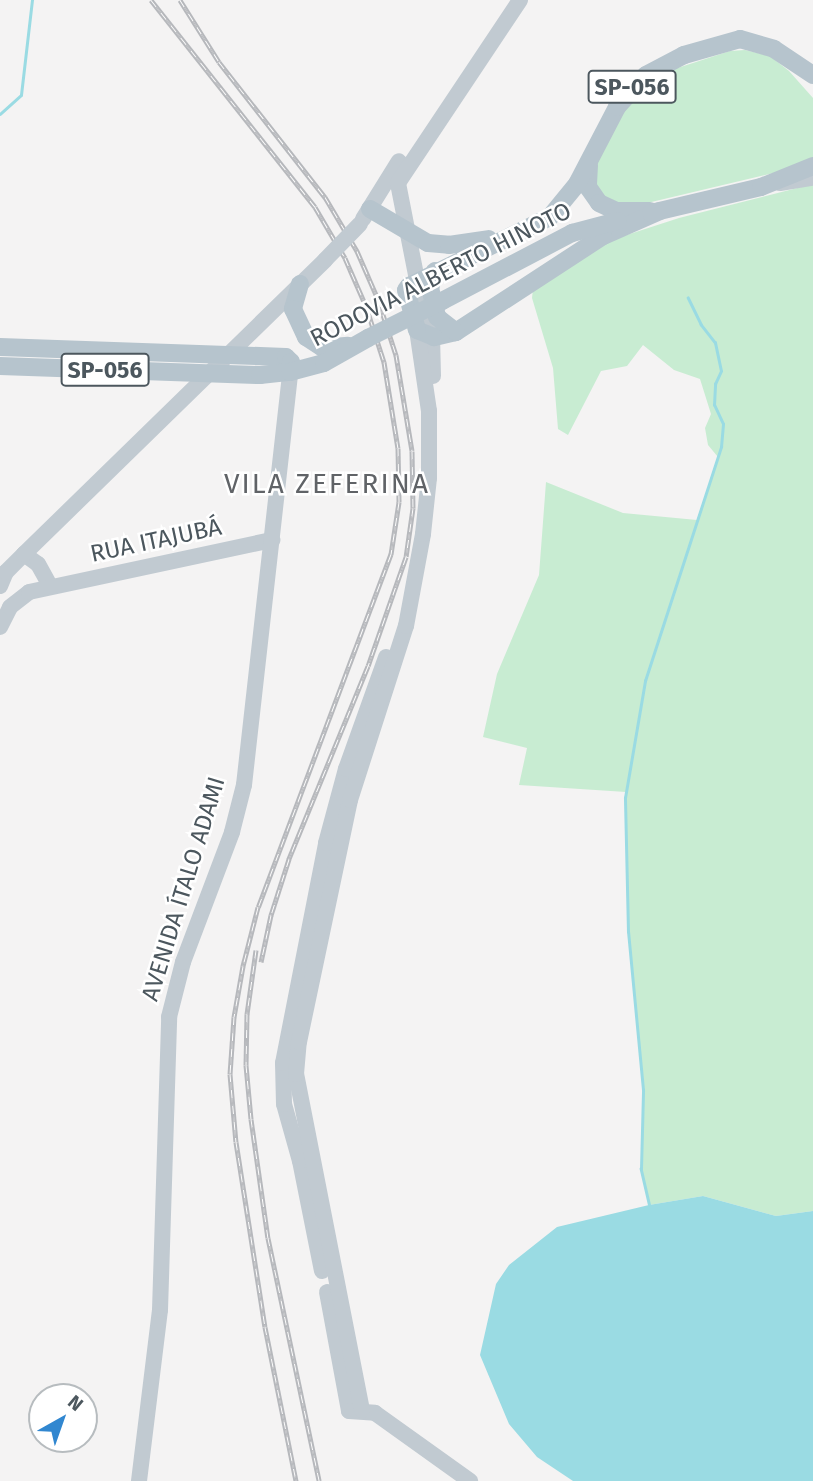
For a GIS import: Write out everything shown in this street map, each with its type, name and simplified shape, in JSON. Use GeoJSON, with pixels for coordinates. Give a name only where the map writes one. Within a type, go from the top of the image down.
{"type":"FeatureCollection","features":[{"type":"Feature","properties":{"kind":"main road"},"geometry":{"type":"LineString","coordinates":[[0,627],[10,607],[25,594],[3,579],[24,554],[228,356],[365,217],[508,0]]}},
{"type":"Feature","properties":{"kind":"main road"},"geometry":{"type":"LineString","coordinates":[[470,1481],[386,1420],[356,1410],[300,1161],[284,1104],[283,1063],[326,843],[346,769],[408,606],[424,523],[429,478],[429,411],[424,333],[411,285],[407,233],[397,190],[405,169],[520,0]]}},
{"type":"Feature","properties":{"kind":"main road","name":"RODOVIA ALBERTO HINOTO"},"geometry":{"type":"LineString","coordinates":[[510,235],[550,217],[564,202],[631,87],[662,65],[740,39],[774,49]]}},
{"type":"Feature","properties":{"kind":"main road"},"geometry":{"type":"LineString","coordinates":[[774,49],[813,90]]}},
{"type":"Feature","properties":{"kind":"main road","name":"SP-056"},"geometry":{"type":"LineString","coordinates":[[774,49],[813,69]]}},
{"type":"Feature","properties":{"kind":"main road"},"geometry":{"type":"LineString","coordinates":[[796,61],[813,75]]}},
{"type":"Feature","properties":{"kind":"main road"},"geometry":{"type":"LineString","coordinates":[[590,161],[588,187],[598,203],[616,211],[660,211]]}},
{"type":"Feature","properties":{"kind":"main road","name":"RODOVIA ALBERTO HINOTO"},"geometry":{"type":"LineString","coordinates":[[0,366],[209,374],[288,364],[324,363],[572,233],[761,187],[813,166]]}},
{"type":"Feature","properties":{"kind":"main road"},"geometry":{"type":"LineString","coordinates":[[761,187],[813,178]]}},
{"type":"Feature","properties":{"kind":"main road"},"geometry":{"type":"LineString","coordinates":[[424,333],[456,332],[603,236],[660,211]]}},
{"type":"Feature","properties":{"kind":"main road"},"geometry":{"type":"LineString","coordinates":[[365,217],[439,245],[510,235]]}},
{"type":"Feature","properties":{"kind":"main road"},"geometry":{"type":"LineString","coordinates":[[411,285],[510,235]]}},
{"type":"Feature","properties":{"kind":"main road"},"geometry":{"type":"LineString","coordinates":[[435,271],[430,288],[438,317],[456,332]]}},
{"type":"Feature","properties":{"kind":"main road"},"geometry":{"type":"LineString","coordinates":[[300,284],[293,309],[306,337],[323,348],[361,342]]}},
{"type":"Feature","properties":{"kind":"main road","name":"RODOVIA ALBERTO HINOTO"},"geometry":{"type":"LineString","coordinates":[[0,347],[228,356],[288,364]]}},
{"type":"Feature","properties":{"kind":"main road","name":"AVENIDA ÍTALO ADAMI"},"geometry":{"type":"LineString","coordinates":[[139,1481],[160,1310],[169,1017],[176,986],[232,832],[244,785],[272,540],[288,364]]}},
{"type":"Feature","properties":{"kind":"main road","name":"RUA ITAJUBÁ"},"geometry":{"type":"LineString","coordinates":[[25,594],[50,586],[272,540]]}},
{"type":"Feature","properties":{"kind":"main road"},"geometry":{"type":"LineString","coordinates":[[24,554],[38,564],[50,586]]}},
{"type":"Feature","properties":{"kind":"green space"},"geometry":{"type":"Polygon","coordinates":[[[745,50],[770,56],[789,71],[813,98],[813,159],[799,167],[643,204],[621,205],[606,198],[595,183],[594,164],[623,103],[659,74],[730,51],[745,50]]]}},
{"type":"Feature","properties":{"kind":"green space"},"geometry":{"type":"Polygon","coordinates":[[[813,184],[813,1211],[776,1216],[703,1196],[649,1205],[641,1169],[643,1090],[628,932],[626,792],[519,785],[527,748],[483,737],[497,674],[539,575],[546,482],[623,513],[697,520],[718,457],[708,445],[705,428],[711,414],[700,379],[674,370],[643,345],[627,366],[601,371],[568,435],[558,429],[553,368],[532,298],[533,289],[605,242],[679,218],[813,184]]]}},
{"type":"Feature","properties":{"kind":"water"},"geometry":{"type":"Polygon","coordinates":[[[703,1196],[776,1216],[813,1211],[813,1481],[573,1481],[537,1457],[509,1424],[480,1355],[496,1284],[509,1265],[557,1227],[649,1205],[703,1196]]]}},
{"type":"Feature","properties":{"kind":"waterway"},"geometry":{"type":"LineString","coordinates":[[0,114],[21,95],[32,0]]}},
{"type":"Feature","properties":{"kind":"waterway"},"geometry":{"type":"LineString","coordinates":[[649,1205],[641,1169],[643,1090],[628,932],[625,798],[645,681],[721,447],[723,424],[714,405],[715,384],[721,371],[715,343],[701,325],[688,298]]}},
{"type":"Feature","properties":{"kind":"railway"},"geometry":{"type":"LineString","coordinates":[[151,0],[315,207],[345,258],[366,306],[384,362],[398,448],[399,502],[391,554],[258,907],[234,1017],[230,1074],[236,1142],[265,1327],[296,1481]]}},
{"type":"Feature","properties":{"kind":"railway"},"geometry":{"type":"LineString","coordinates":[[180,0],[219,62],[325,197],[357,251],[378,299],[396,355],[412,451],[413,508],[406,557],[368,666],[289,859],[271,915],[261,962]]}},
{"type":"Feature","properties":{"kind":"railway"},"geometry":{"type":"LineString","coordinates":[[256,950],[247,1014],[246,1065],[251,1119],[268,1238],[319,1481]]}},
{"type":"Feature","properties":{"kind":"district","name":"VILA ZEFERINA"},"geometry":{"type":"Point","coordinates":[327,484]}}]}
